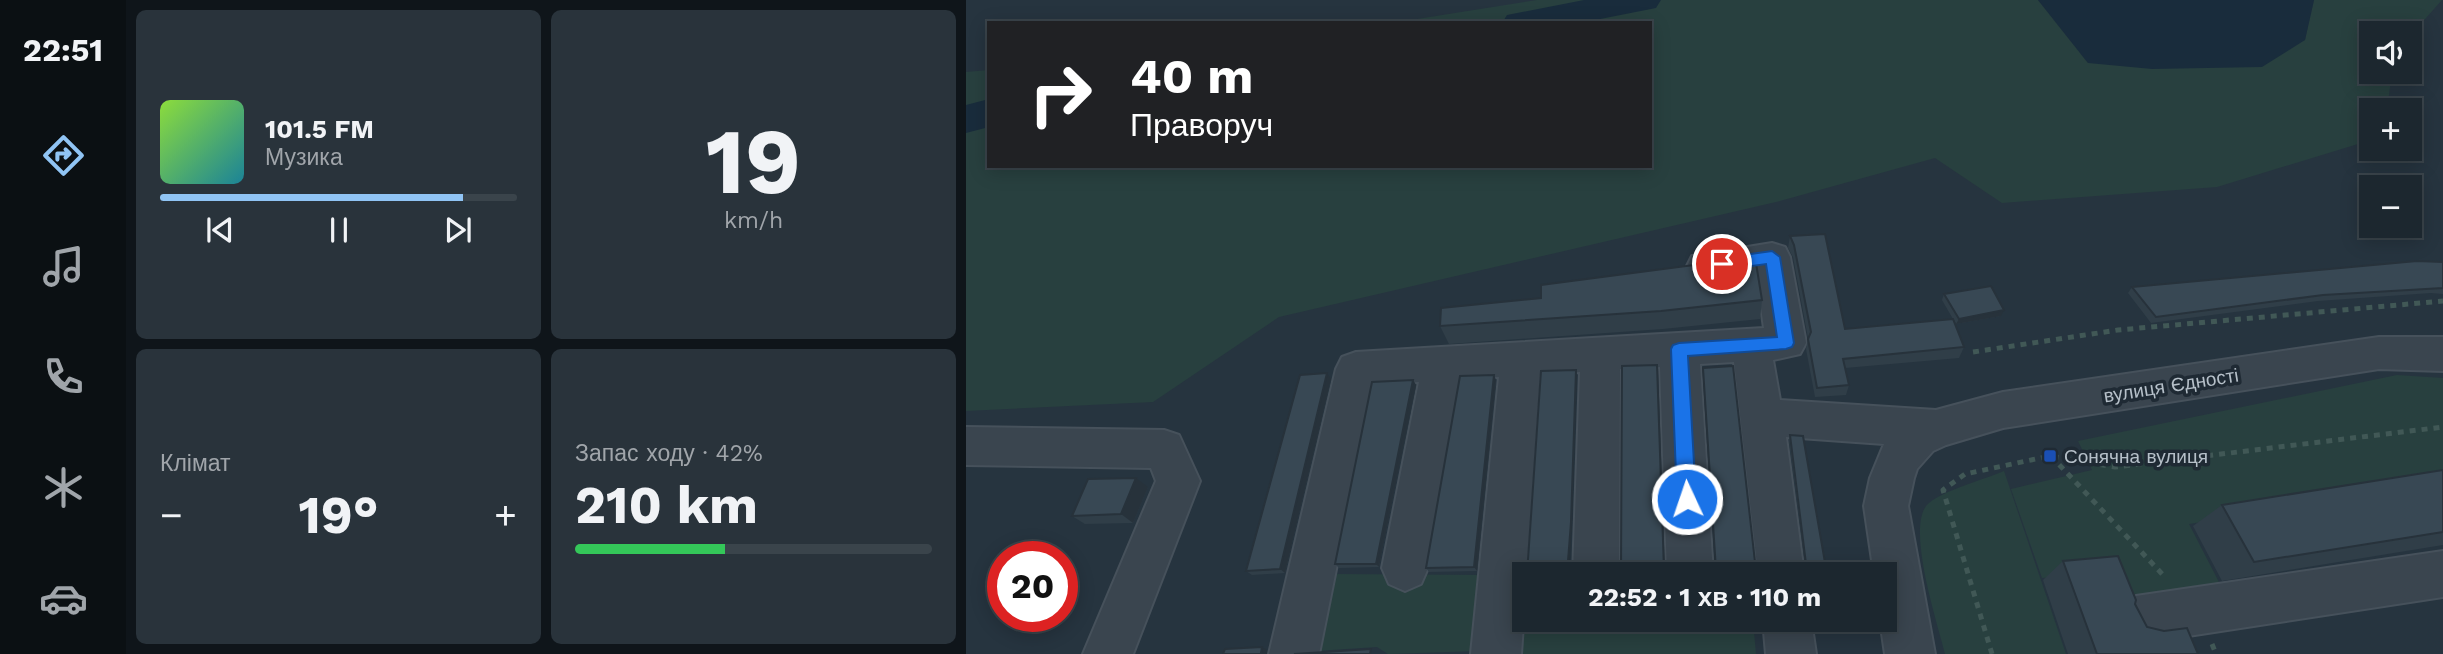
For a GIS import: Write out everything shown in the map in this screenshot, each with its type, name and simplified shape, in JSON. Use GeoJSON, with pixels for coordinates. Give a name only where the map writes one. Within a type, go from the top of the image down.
{"type":"FeatureCollection","features":[{"type":"Feature","properties":{"kind":"street"},"geometry":{"type":"LineString","coordinates":[[1294,654],[1356,369],[1786,343],[1772,257],[1667,271]]}},
{"type":"Feature","properties":{"kind":"street"},"geometry":{"type":"LineString","coordinates":[[1751,345],[1780,562]]}},
{"type":"Feature","properties":{"kind":"street"},"geometry":{"type":"LineString","coordinates":[[1679,349],[1689,562]]}},
{"type":"Feature","properties":{"kind":"street"},"geometry":{"type":"LineString","coordinates":[[1596,562],[1600,354]]}},
{"type":"Feature","properties":{"kind":"street","name":"вулиця Єдності"},"geometry":{"type":"LineString","coordinates":[[1762,417],[1921,438],[2003,410],[2366,355],[2443,354]]}},
{"type":"Feature","properties":{"kind":"street"},"geometry":{"type":"LineString","coordinates":[[1496,654],[1521,359]]}},
{"type":"Feature","properties":{"kind":"street"},"geometry":{"type":"LineString","coordinates":[[1405,568],[1443,364]]}},
{"type":"Feature","properties":{"kind":"street"},"geometry":{"type":"LineString","coordinates":[[1910,654],[1886,506],[1892,478],[1921,438]]}},
{"type":"Feature","properties":{"kind":"street"},"geometry":{"type":"LineString","coordinates":[[966,446],[1164,449],[1178,481],[1108,654]]}},
{"type":"Feature","properties":{"kind":"street"},"geometry":{"type":"LineString","coordinates":[[2136,620],[2443,574]]}},
{"type":"Feature","properties":{"kind":"street"},"geometry":{"type":"LineString","coordinates":[[1788,632],[1791,654]]}},
{"type":"Feature","properties":{"kind":"path"},"geometry":{"type":"LineString","coordinates":[[1973,352],[2118,330],[2443,301]]}},
{"type":"Feature","properties":{"kind":"path"},"geometry":{"type":"LineString","coordinates":[[1992,654],[1943,490],[1965,474],[2050,456],[2115,467],[2443,427]]}},
{"type":"Feature","properties":{"kind":"path"},"geometry":{"type":"LineString","coordinates":[[2050,456],[2196,611]]}},
{"type":"Feature","properties":{"kind":"green space"},"geometry":{"type":"Polygon","coordinates":[[[1537,0],[2038,0],[2088,63],[2305,40],[2314,0],[2442,0],[2422,22],[2359,21],[2359,84],[2390,84],[2389,98],[2359,98],[2359,144],[2217,187],[2002,203],[1935,158],[1776,202],[1279,317],[1153,402],[966,411],[966,72],[987,70],[987,168],[1652,168],[1652,21],[1405,21],[1537,0]]]}},
{"type":"Feature","properties":{"kind":"green space"},"geometry":{"type":"Polygon","coordinates":[[[2397,375],[2443,378],[2443,483],[2189,524],[2221,586],[2107,602],[2096,573],[2042,578],[2011,489],[2092,470],[2078,441],[2397,375]]]}},
{"type":"Feature","properties":{"kind":"green space"},"geometry":{"type":"Polygon","coordinates":[[[2004,471],[2066,654],[1945,654],[1921,552],[1922,514],[1935,499],[2004,471]]]}},
{"type":"Feature","properties":{"kind":"green space"},"geometry":{"type":"Polygon","coordinates":[[[1331,574],[1485,575],[1479,651],[1388,654],[1377,647],[1316,651],[1331,574]]]}},
{"type":"Feature","properties":{"kind":"green space"},"geometry":{"type":"Polygon","coordinates":[[[1519,632],[1754,632],[1756,654],[1515,654],[1519,632]]]}},
{"type":"Feature","properties":{"kind":"water"},"geometry":{"type":"Polygon","coordinates":[[[2038,0],[2314,0],[2305,40],[2262,67],[2152,69],[2088,63],[2038,0]]]}},
{"type":"Feature","properties":{"kind":"building"},"geometry":{"type":"Polygon","coordinates":[[[1825,234],[1845,329],[1953,319],[1964,347],[1843,359],[1849,385],[1817,388],[1808,339],[1811,332],[1790,236],[1825,234]]]}},
{"type":"Feature","properties":{"kind":"building"},"geometry":{"type":"Polygon","coordinates":[[[1755,257],[1762,300],[1661,311],[1440,326],[1441,308],[1541,298],[1541,285],[1755,257]]]}},
{"type":"Feature","properties":{"kind":"building"},"geometry":{"type":"Polygon","coordinates":[[[2417,261],[2443,262],[2443,288],[2323,295],[2156,317],[2132,287],[2417,261]]]}},
{"type":"Feature","properties":{"kind":"building"},"geometry":{"type":"Polygon","coordinates":[[[1991,286],[2004,310],[1959,319],[1944,294],[1991,286]]]}},
{"type":"Feature","properties":{"kind":"building"},"geometry":{"type":"Polygon","coordinates":[[[1657,365],[1664,562],[1621,562],[1622,366],[1657,365]]]}},
{"type":"Feature","properties":{"kind":"building"},"geometry":{"type":"Polygon","coordinates":[[[1733,366],[1755,562],[1715,562],[1703,368],[1733,366]]]}},
{"type":"Feature","properties":{"kind":"building"},"geometry":{"type":"Polygon","coordinates":[[[1576,370],[1568,562],[1528,562],[1541,371],[1576,370]]]}},
{"type":"Feature","properties":{"kind":"building"},"geometry":{"type":"Polygon","coordinates":[[[1327,373],[1280,569],[1246,571],[1300,375],[1327,373]]]}},
{"type":"Feature","properties":{"kind":"building"},"geometry":{"type":"Polygon","coordinates":[[[1494,375],[1474,567],[1426,568],[1460,376],[1494,375]]]}},
{"type":"Feature","properties":{"kind":"building"},"geometry":{"type":"Polygon","coordinates":[[[1413,380],[1376,564],[1335,564],[1372,382],[1413,380]]]}},
{"type":"Feature","properties":{"kind":"building"},"geometry":{"type":"Polygon","coordinates":[[[1790,435],[1803,436],[1825,562],[1806,562],[1790,435]]]}},
{"type":"Feature","properties":{"kind":"building"},"geometry":{"type":"Polygon","coordinates":[[[2443,470],[2443,532],[2254,562],[2222,505],[2443,470]]]}},
{"type":"Feature","properties":{"kind":"building"},"geometry":{"type":"Polygon","coordinates":[[[1136,478],[1121,514],[1072,516],[1088,479],[1136,478]]]}},
{"type":"Feature","properties":{"kind":"building"},"geometry":{"type":"Polygon","coordinates":[[[2118,556],[2136,600],[2135,604],[2147,627],[2164,631],[2187,628],[2198,654],[2097,654],[2063,561],[2118,556]]]}},
{"type":"Feature","properties":{"kind":"building"},"geometry":{"type":"Polygon","coordinates":[[[1262,647],[1261,653],[1266,654],[1223,654],[1225,649],[1262,647]]]}},
{"type":"Feature","properties":{"kind":"building"},"geometry":{"type":"Polygon","coordinates":[[[1371,649],[1370,654],[1294,654],[1371,649]]]}},
{"type":"Feature","properties":{"kind":"waterway"},"geometry":{"type":"LineString","coordinates":[[1531,21],[1643,0]]}},
{"type":"Feature","properties":{"kind":"waterway"},"geometry":{"type":"LineString","coordinates":[[966,119],[987,114]]}},
{"type":"Feature","properties":{"kind":"place","name":"Сонячна вулиця"},"geometry":{"type":"Point","coordinates":[2050,456]}},
{"type":"Feature","properties":{"kind":"route"},"geometry":{"type":"LineString","coordinates":[[1687,499],[1679,349],[1786,343],[1772,257],[1722,264]]}}]}
